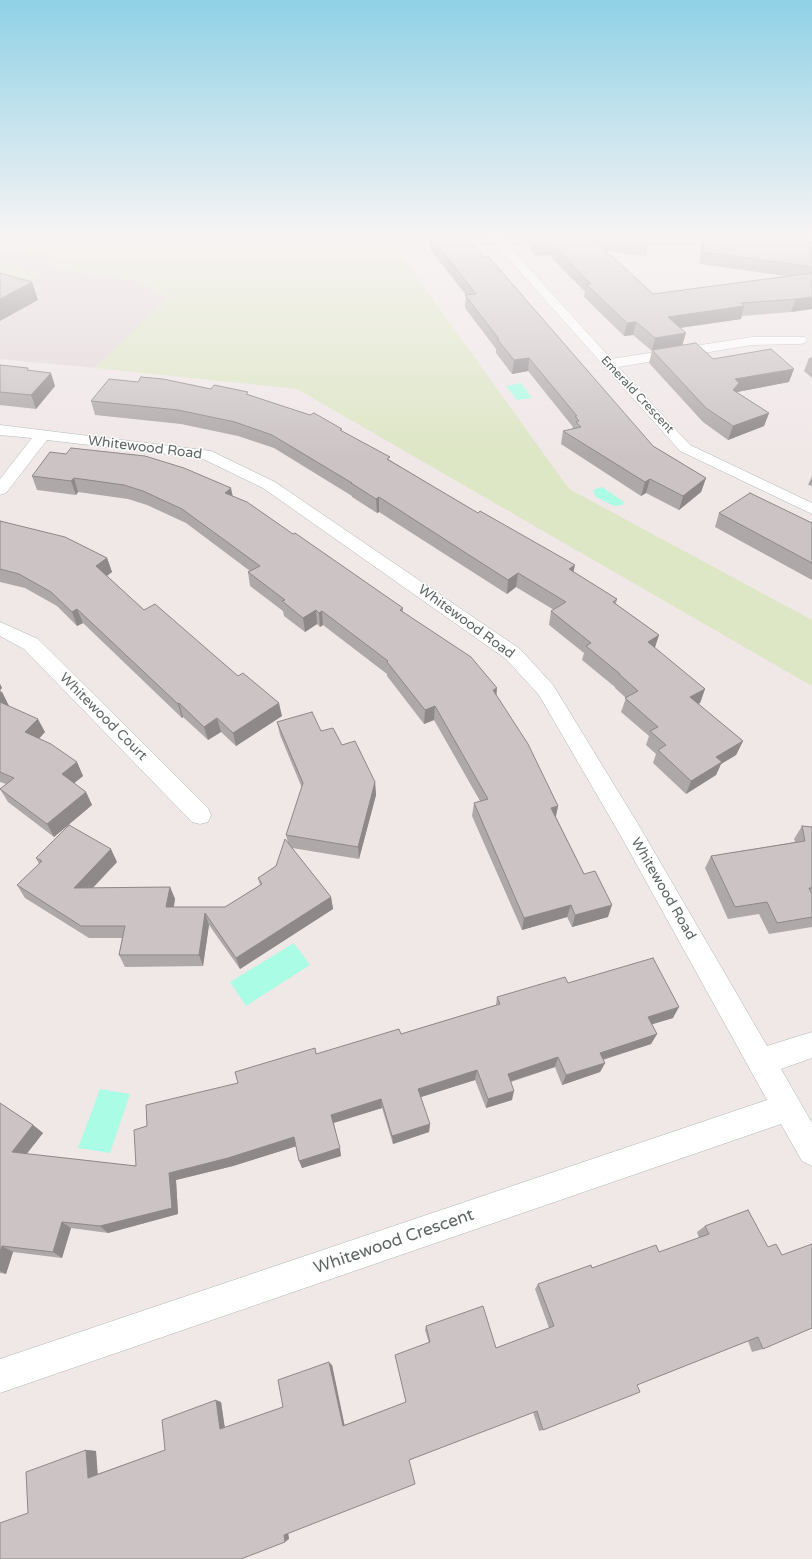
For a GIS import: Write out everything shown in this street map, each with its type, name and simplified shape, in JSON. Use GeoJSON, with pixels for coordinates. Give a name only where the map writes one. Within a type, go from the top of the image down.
{"type":"FeatureCollection","features":[{"type":"Feature","properties":{"kind":"street","name":"Emerald Crescent"},"geometry":{"type":"LineString","coordinates":[[560,310],[685,448],[812,509]]}},
{"type":"Feature","properties":{"kind":"street"},"geometry":{"type":"LineString","coordinates":[[608,364],[752,341],[800,340]]}},
{"type":"Feature","properties":{"kind":"street","name":"Whitewood Road"},"geometry":{"type":"LineString","coordinates":[[0,430],[205,454],[269,485],[513,654],[546,690],[630,831],[812,1151]]}},
{"type":"Feature","properties":{"kind":"street"},"geometry":{"type":"LineString","coordinates":[[0,490],[43,435]]}},
{"type":"Feature","properties":{"kind":"street","name":"Whitewood Court"},"geometry":{"type":"LineString","coordinates":[[0,628],[31,644],[200,815]]}},
{"type":"Feature","properties":{"kind":"street"},"geometry":{"type":"LineString","coordinates":[[761,1062],[812,1046]]}},
{"type":"Feature","properties":{"kind":"street","name":"Whitewood Crescent"},"geometry":{"type":"LineString","coordinates":[[0,1376],[788,1107]]}},
{"type":"Feature","properties":{"kind":"shaded area"},"geometry":{"type":"Polygon","coordinates":[[[0,310],[156,310],[95,368],[0,359],[0,310]]]}},
{"type":"Feature","properties":{"kind":"shaded area"},"geometry":{"type":"Polygon","coordinates":[[[155,310],[440,310],[569,489],[812,620],[812,686],[297,389],[95,368],[155,310]]]}},
{"type":"Feature","properties":{"kind":"shaded area"},"geometry":{"type":"Polygon","coordinates":[[[521,383],[532,398],[517,400],[506,386],[521,383]]]}},
{"type":"Feature","properties":{"kind":"shaded area"},"geometry":{"type":"Polygon","coordinates":[[[602,487],[624,502],[622,505],[614,506],[596,497],[593,490],[602,487]]]}},
{"type":"Feature","properties":{"kind":"shaded area"},"geometry":{"type":"Polygon","coordinates":[[[294,943],[310,965],[246,1006],[230,982],[294,943]]]}},
{"type":"Feature","properties":{"kind":"shaded area"},"geometry":{"type":"Polygon","coordinates":[[[100,1089],[130,1094],[110,1153],[78,1148],[100,1089]]]}},
{"type":"Feature","properties":{"kind":"building"},"geometry":{"type":"Polygon","coordinates":[[[476,310],[535,310],[653,446],[706,478],[683,496],[650,479],[645,482],[563,431],[581,427],[576,422],[579,421],[575,416],[577,416],[529,358],[514,360],[497,339],[499,339],[476,310]]]}},
{"type":"Feature","properties":{"kind":"building"},"geometry":{"type":"Polygon","coordinates":[[[613,310],[718,310],[668,317],[686,333],[655,338],[636,322],[627,323],[613,310]]]}},
{"type":"Feature","properties":{"kind":"building"},"geometry":{"type":"Polygon","coordinates":[[[696,343],[713,359],[771,349],[794,369],[735,379],[739,383],[733,390],[769,413],[733,426],[706,408],[652,350],[696,343]]]}},
{"type":"Feature","properties":{"kind":"building"},"geometry":{"type":"Polygon","coordinates":[[[0,365],[28,368],[27,370],[51,373],[31,395],[0,392],[0,365]]]}},
{"type":"Feature","properties":{"kind":"building"},"geometry":{"type":"Polygon","coordinates":[[[141,377],[163,379],[211,389],[214,385],[248,392],[246,394],[310,415],[314,413],[342,429],[340,430],[390,457],[387,459],[478,513],[480,511],[575,565],[569,569],[617,599],[613,602],[659,635],[648,642],[705,689],[690,697],[743,741],[716,757],[722,762],[691,781],[658,750],[666,745],[650,731],[658,727],[625,698],[638,691],[586,646],[591,643],[551,611],[566,602],[518,573],[508,580],[379,497],[376,499],[272,435],[235,422],[178,410],[91,401],[109,379],[138,382],[141,377]]]}},
{"type":"Feature","properties":{"kind":"building"},"geometry":{"type":"Polygon","coordinates":[[[71,448],[145,456],[184,468],[231,488],[225,493],[247,502],[293,534],[295,533],[403,608],[400,610],[471,657],[497,688],[493,690],[528,744],[558,806],[551,808],[584,874],[595,871],[612,905],[575,915],[571,905],[524,918],[474,803],[488,799],[435,706],[425,710],[387,662],[388,661],[322,611],[319,613],[316,610],[303,618],[282,601],[285,600],[248,572],[260,566],[182,509],[143,491],[124,485],[74,478],[71,481],[32,476],[50,452],[66,454],[71,448]]]}},
{"type":"Feature","properties":{"kind":"building"},"geometry":{"type":"Polygon","coordinates":[[[750,493],[812,523],[812,563],[719,513],[750,493]]]}},
{"type":"Feature","properties":{"kind":"building"},"geometry":{"type":"Polygon","coordinates":[[[0,521],[65,537],[107,558],[96,566],[144,610],[155,604],[238,676],[243,673],[279,703],[233,733],[217,718],[204,727],[77,609],[72,612],[51,592],[19,574],[0,569],[0,521]]]}},
{"type":"Feature","properties":{"kind":"building"},"geometry":{"type":"Polygon","coordinates":[[[0,702],[38,719],[25,732],[51,744],[77,762],[62,774],[86,792],[47,824],[0,789],[14,778],[0,772],[0,702]]]}},
{"type":"Feature","properties":{"kind":"building"},"geometry":{"type":"Polygon","coordinates":[[[312,712],[321,731],[333,728],[342,745],[355,741],[375,782],[358,847],[286,835],[303,783],[277,722],[312,712]]]}},
{"type":"Feature","properties":{"kind":"building"},"geometry":{"type":"Polygon","coordinates":[[[69,825],[111,849],[74,888],[170,887],[166,907],[225,907],[262,884],[258,878],[276,866],[285,839],[331,897],[236,958],[205,913],[199,955],[119,955],[125,926],[81,926],[17,885],[42,861],[36,858],[69,825]]]}},
{"type":"Feature","properties":{"kind":"building"},"geometry":{"type":"Polygon","coordinates":[[[802,826],[812,827],[812,888],[809,888],[812,894],[812,917],[777,923],[767,902],[735,907],[711,856],[805,841],[802,826]]]}},
{"type":"Feature","properties":{"kind":"building"},"geometry":{"type":"Polygon","coordinates":[[[653,958],[679,1007],[648,1017],[657,1034],[600,1053],[605,1063],[566,1075],[558,1057],[508,1074],[514,1091],[488,1099],[477,1070],[418,1089],[430,1124],[392,1136],[381,1099],[331,1115],[340,1148],[299,1161],[294,1137],[228,1158],[169,1173],[172,1208],[100,1226],[62,1222],[53,1252],[2,1246],[0,1252],[0,1103],[33,1125],[12,1152],[136,1166],[134,1130],[147,1126],[146,1105],[238,1083],[235,1072],[315,1048],[316,1054],[399,1029],[401,1034],[500,1004],[497,997],[565,977],[568,983],[653,958]]]}},
{"type":"Feature","properties":{"kind":"building"},"geometry":{"type":"Polygon","coordinates":[[[748,1210],[768,1247],[776,1244],[782,1255],[812,1244],[812,1328],[763,1349],[758,1337],[637,1385],[640,1392],[543,1430],[537,1411],[409,1460],[415,1484],[284,1535],[285,1542],[241,1559],[0,1559],[0,1523],[28,1513],[26,1472],[86,1450],[88,1478],[165,1450],[162,1420],[216,1400],[220,1429],[283,1407],[278,1380],[329,1362],[343,1426],[406,1402],[395,1355],[430,1342],[426,1326],[483,1306],[496,1348],[554,1326],[538,1284],[591,1265],[592,1268],[656,1245],[659,1252],[709,1234],[705,1226],[748,1210]]]}}]}
